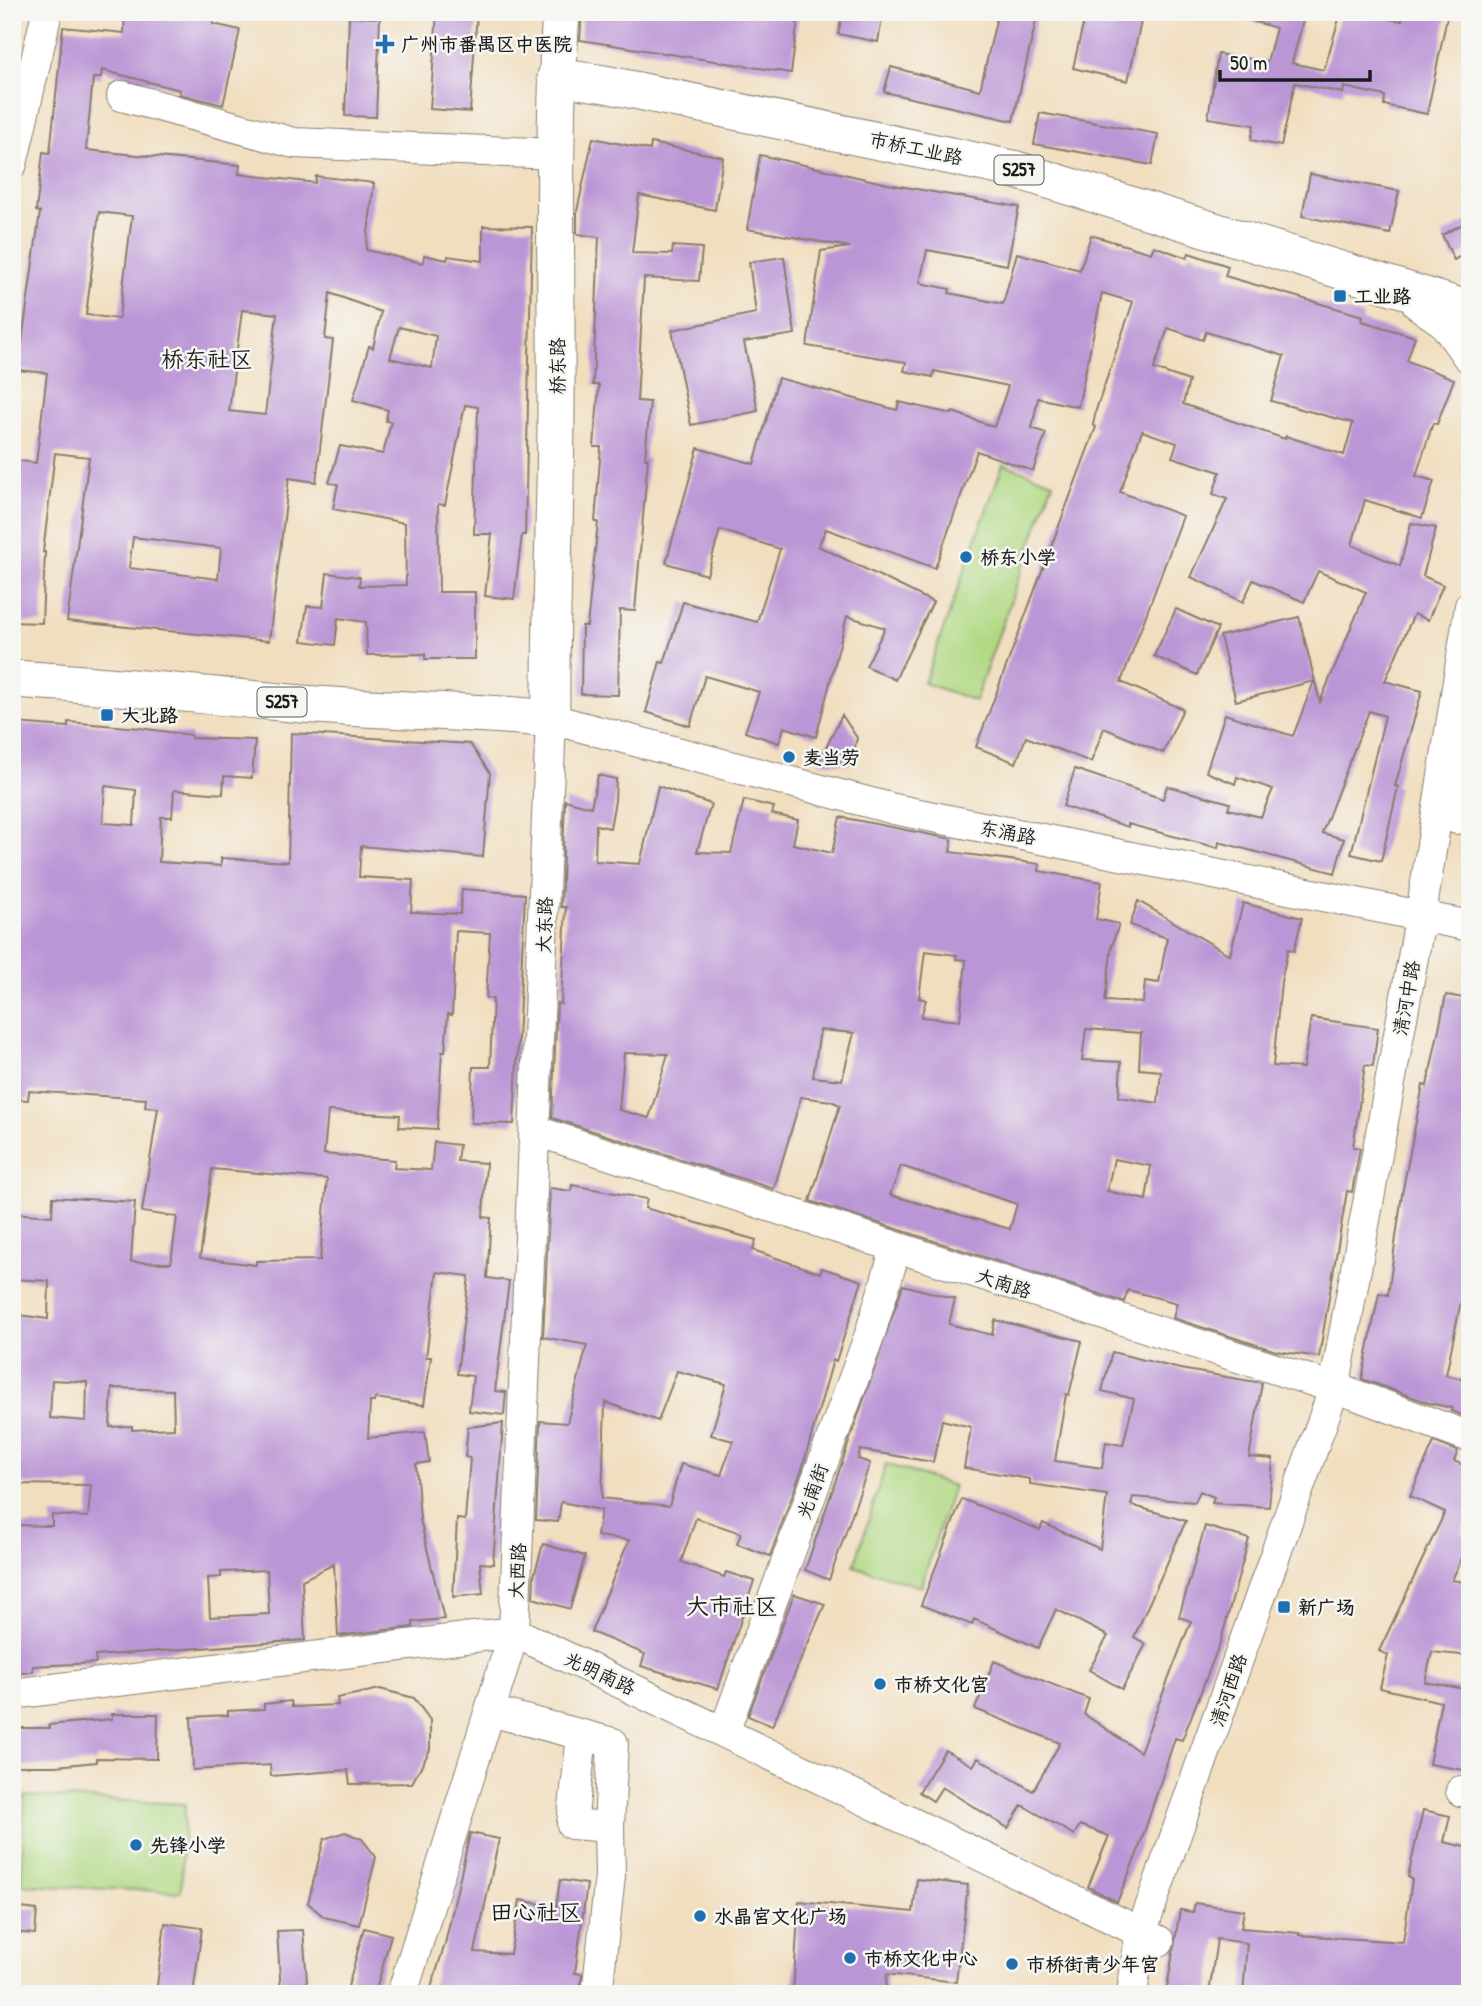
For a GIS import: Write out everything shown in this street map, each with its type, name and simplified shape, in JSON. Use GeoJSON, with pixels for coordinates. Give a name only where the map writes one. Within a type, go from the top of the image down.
{"type":"FeatureCollection","features":[{"type":"Feature","properties":{"kind":"main road","name":"桥东路"},"geometry":{"type":"LineString","coordinates":[[551,719],[556,77],[561,12]]}},
{"type":"Feature","properties":{"kind":"main road","name":"市桥工业路"},"geometry":{"type":"LineString","coordinates":[[556,77],[605,83],[1013,169],[1470,310]]}},
{"type":"Feature","properties":{"kind":"main road"},"geometry":{"type":"LineString","coordinates":[[1405,291],[1446,320],[1470,354]]}},
{"type":"Feature","properties":{"kind":"main road","name":"S257"},"geometry":{"type":"LineString","coordinates":[[12,679],[81,682],[305,704],[468,710],[551,719]]}},
{"type":"Feature","properties":{"kind":"street"},"geometry":{"type":"LineString","coordinates":[[12,164],[47,12]]}},
{"type":"Feature","properties":{"kind":"street"},"geometry":{"type":"LineString","coordinates":[[122,96],[294,143],[557,154]]}},
{"type":"Feature","properties":{"kind":"street","name":"清河中路"},"geometry":{"type":"LineString","coordinates":[[1431,916],[1470,606]]}},
{"type":"Feature","properties":{"kind":"street","name":"东涌路"},"geometry":{"type":"LineString","coordinates":[[551,719],[894,809],[1470,926]]}},
{"type":"Feature","properties":{"kind":"street","name":"大东路"},"geometry":{"type":"LineString","coordinates":[[537,1131],[551,719]]}},
{"type":"Feature","properties":{"kind":"street","name":"清河中路"},"geometry":{"type":"LineString","coordinates":[[1344,1391],[1431,916],[1470,742]]}},
{"type":"Feature","properties":{"kind":"street","name":"大南路"},"geometry":{"type":"LineString","coordinates":[[537,1131],[1344,1391],[1470,1437]]}},
{"type":"Feature","properties":{"kind":"street","name":"大西路"},"geometry":{"type":"LineString","coordinates":[[402,1994],[514,1632],[537,1131]]}},
{"type":"Feature","properties":{"kind":"street","name":"光南街"},"geometry":{"type":"LineString","coordinates":[[724,1732],[869,1337],[896,1248]]}},
{"type":"Feature","properties":{"kind":"street","name":"清河西路"},"geometry":{"type":"LineString","coordinates":[[1132,1994],[1344,1391]]}},
{"type":"Feature","properties":{"kind":"street"},"geometry":{"type":"LineString","coordinates":[[12,1694],[514,1632]]}},
{"type":"Feature","properties":{"kind":"street","name":"光明南路"},"geometry":{"type":"LineString","coordinates":[[514,1632],[1150,1937]]}},
{"type":"Feature","properties":{"kind":"street"},"geometry":{"type":"LineString","coordinates":[[490,1711],[614,1743],[609,1827],[610,1876],[597,1994]]}},
{"type":"Feature","properties":{"kind":"street","name":"清河西路"},"geometry":{"type":"LineString","coordinates":[[1150,1937],[1151,1994]]}},
{"type":"Feature","properties":{"kind":"green space"},"geometry":{"type":"Polygon","coordinates":[[[1003,464],[1053,482],[975,701],[924,683],[1003,464]]]}},
{"type":"Feature","properties":{"kind":"green space"},"geometry":{"type":"Polygon","coordinates":[[[886,1464],[953,1486],[921,1587],[854,1566],[886,1464]]]}},
{"type":"Feature","properties":{"kind":"green space"},"geometry":{"type":"Polygon","coordinates":[[[25,1796],[185,1804],[181,1892],[21,1885],[25,1796]]]}},
{"type":"Feature","properties":{"kind":"building"},"geometry":{"type":"Polygon","coordinates":[[[125,12],[214,12],[213,24],[240,30],[223,105],[179,94],[180,90],[102,70],[101,78],[93,78],[86,150],[240,165],[239,174],[315,183],[316,176],[374,183],[366,250],[423,263],[424,255],[447,260],[448,256],[483,261],[483,226],[532,227],[525,535],[522,535],[514,599],[485,596],[492,534],[474,534],[478,407],[465,405],[445,505],[438,504],[439,592],[475,592],[475,659],[425,659],[425,654],[367,655],[366,622],[338,618],[335,645],[302,641],[307,606],[323,607],[327,573],[360,577],[359,586],[406,585],[405,523],[333,509],[338,484],[329,483],[340,446],[383,454],[391,422],[386,421],[388,410],[353,400],[369,346],[373,348],[381,312],[330,293],[325,339],[333,340],[316,482],[289,478],[269,641],[67,621],[89,457],[55,453],[43,552],[42,623],[12,622],[12,460],[36,463],[47,373],[18,370],[40,212],[36,211],[43,152],[50,153],[63,27],[124,33],[125,12]],[[99,212],[86,315],[119,319],[132,216],[99,212]],[[242,310],[229,411],[265,415],[277,314],[242,310]],[[399,327],[390,358],[432,368],[436,336],[399,327]],[[133,537],[129,568],[218,579],[221,548],[133,537]]]}},
{"type":"Feature","properties":{"kind":"building"},"geometry":{"type":"Polygon","coordinates":[[[437,12],[477,12],[470,112],[430,109],[437,12]]]}},
{"type":"Feature","properties":{"kind":"building"},"geometry":{"type":"Polygon","coordinates":[[[582,12],[799,12],[791,73],[580,40],[582,12]]]}},
{"type":"Feature","properties":{"kind":"building"},"geometry":{"type":"Polygon","coordinates":[[[843,12],[883,12],[878,42],[838,34],[843,12]]]}},
{"type":"Feature","properties":{"kind":"building"},"geometry":{"type":"Polygon","coordinates":[[[998,12],[1038,12],[1013,121],[884,92],[891,67],[980,90],[998,12]]]}},
{"type":"Feature","properties":{"kind":"building"},"geometry":{"type":"Polygon","coordinates":[[[1086,12],[1143,12],[1128,81],[1073,68],[1086,12]]]}},
{"type":"Feature","properties":{"kind":"building"},"geometry":{"type":"Polygon","coordinates":[[[1238,12],[1305,12],[1292,63],[1324,70],[1341,12],[1402,21],[1403,12],[1448,12],[1427,114],[1384,105],[1385,96],[1344,87],[1343,93],[1295,83],[1281,146],[1251,140],[1254,125],[1208,118],[1218,54],[1267,62],[1276,28],[1238,17],[1238,12]]]}},
{"type":"Feature","properties":{"kind":"building"},"geometry":{"type":"Polygon","coordinates":[[[349,17],[380,18],[376,117],[345,116],[349,17]]]}},
{"type":"Feature","properties":{"kind":"building"},"geometry":{"type":"Polygon","coordinates":[[[1040,113],[1158,134],[1152,165],[1034,144],[1040,113]]]}},
{"type":"Feature","properties":{"kind":"building"},"geometry":{"type":"Polygon","coordinates":[[[593,138],[650,150],[651,143],[723,157],[715,210],[639,195],[632,253],[672,254],[673,246],[702,248],[699,281],[644,278],[637,401],[650,402],[645,458],[648,458],[635,611],[620,610],[618,695],[581,694],[582,626],[587,626],[598,522],[595,522],[601,447],[594,447],[599,385],[593,385],[599,237],[577,234],[577,211],[593,138]]]}},
{"type":"Feature","properties":{"kind":"building"},"geometry":{"type":"Polygon","coordinates":[[[760,155],[888,184],[1019,207],[1007,265],[927,250],[920,283],[950,289],[949,293],[1003,304],[1017,253],[1080,270],[1091,235],[1151,253],[1154,246],[1187,258],[1189,253],[1228,266],[1225,276],[1363,316],[1362,321],[1415,337],[1407,361],[1454,379],[1437,424],[1433,423],[1416,476],[1434,481],[1422,518],[1365,500],[1352,545],[1400,566],[1411,523],[1436,528],[1423,576],[1443,585],[1428,620],[1414,614],[1385,681],[1422,691],[1395,786],[1398,787],[1381,861],[1351,854],[1385,716],[1369,711],[1322,833],[1344,839],[1335,873],[1219,842],[1218,848],[1128,824],[1128,827],[1063,806],[1075,769],[1163,799],[1167,786],[1230,803],[1228,809],[1261,817],[1273,789],[1237,777],[1235,784],[1206,772],[1225,714],[1293,736],[1314,681],[1236,701],[1220,636],[1299,617],[1320,702],[1366,592],[1318,571],[1304,602],[1253,580],[1243,602],[1191,577],[1227,499],[1213,494],[1220,472],[1172,457],[1177,443],[1142,431],[1120,492],[1183,516],[1121,682],[1183,709],[1163,753],[1104,728],[1091,762],[1026,737],[1016,763],[976,747],[1096,427],[1093,425],[1096,410],[1133,302],[1102,293],[1078,407],[1038,398],[1032,428],[1046,433],[1033,471],[977,451],[935,568],[826,529],[818,546],[933,602],[895,680],[866,666],[885,628],[847,616],[816,737],[784,727],[779,743],[745,732],[759,692],[705,676],[690,726],[646,712],[660,662],[664,663],[683,602],[757,622],[780,549],[720,530],[707,575],[666,563],[698,448],[754,464],[778,378],[897,410],[899,402],[952,414],[953,412],[994,427],[1008,386],[934,371],[933,377],[904,371],[906,362],[807,346],[821,251],[850,247],[747,229],[760,155]],[[1168,328],[1154,369],[1189,381],[1183,404],[1285,439],[1286,436],[1344,455],[1353,423],[1271,401],[1284,356],[1206,332],[1203,340],[1168,328]]]}},
{"type":"Feature","properties":{"kind":"building"},"geometry":{"type":"Polygon","coordinates":[[[1310,174],[1399,191],[1390,234],[1302,216],[1310,174]]]}},
{"type":"Feature","properties":{"kind":"building"},"geometry":{"type":"Polygon","coordinates":[[[1470,220],[1470,250],[1454,260],[1442,235],[1470,220]]]}},
{"type":"Feature","properties":{"kind":"building"},"geometry":{"type":"Polygon","coordinates":[[[784,257],[795,334],[744,342],[758,411],[691,425],[672,330],[756,313],[749,262],[784,257]]]}},
{"type":"Feature","properties":{"kind":"building"},"geometry":{"type":"Polygon","coordinates":[[[1176,609],[1218,628],[1197,675],[1154,656],[1176,609]]]}},
{"type":"Feature","properties":{"kind":"building"},"geometry":{"type":"Polygon","coordinates":[[[842,715],[857,738],[851,764],[819,762],[842,715]]]}},
{"type":"Feature","properties":{"kind":"building"},"geometry":{"type":"Polygon","coordinates":[[[68,722],[140,728],[191,735],[191,738],[255,740],[252,778],[224,776],[223,794],[174,790],[172,817],[161,817],[159,862],[221,866],[221,858],[288,862],[291,733],[470,744],[490,773],[483,857],[361,846],[359,877],[413,880],[411,912],[460,914],[462,889],[525,894],[514,1124],[471,1123],[473,1067],[490,1067],[493,999],[486,998],[490,933],[456,931],[452,1015],[448,1014],[445,1052],[442,1052],[437,1129],[399,1127],[400,1115],[328,1111],[324,1154],[395,1160],[394,1168],[431,1170],[434,1142],[459,1145],[457,1161],[486,1163],[483,1217],[491,1218],[487,1278],[509,1281],[495,1391],[506,1392],[504,1415],[469,1411],[473,1376],[457,1374],[469,1276],[437,1272],[426,1357],[431,1357],[424,1405],[375,1398],[374,1402],[370,1402],[368,1438],[425,1432],[429,1462],[416,1464],[420,1519],[444,1619],[413,1622],[413,1627],[338,1636],[334,1564],[302,1580],[305,1640],[95,1656],[96,1663],[33,1666],[33,1672],[12,1674],[12,1568],[16,1525],[52,1526],[52,1515],[88,1517],[91,1485],[13,1484],[12,1314],[48,1319],[49,1281],[12,1279],[12,1213],[52,1216],[53,1197],[135,1202],[131,1262],[171,1263],[177,1217],[142,1212],[158,1108],[145,1107],[146,1099],[29,1091],[28,1100],[12,1099],[12,764],[15,723],[68,727],[68,722]],[[105,786],[103,823],[134,825],[136,790],[105,786]],[[212,1169],[200,1258],[256,1265],[256,1261],[320,1260],[327,1179],[212,1169]],[[52,1380],[50,1418],[86,1421],[87,1382],[52,1380]],[[112,1388],[110,1427],[132,1426],[132,1430],[174,1428],[173,1390],[112,1388]],[[267,1570],[221,1572],[221,1577],[208,1578],[210,1617],[269,1614],[267,1570]]]}},
{"type":"Feature","properties":{"kind":"building"},"geometry":{"type":"Polygon","coordinates":[[[598,775],[616,779],[610,828],[596,825],[595,861],[640,864],[658,786],[711,804],[697,852],[731,853],[744,800],[774,807],[772,814],[798,820],[793,844],[832,853],[840,817],[952,839],[950,852],[1040,864],[1039,871],[1102,882],[1096,919],[1119,924],[1112,945],[1105,1001],[1143,1003],[1145,981],[1159,983],[1167,938],[1130,925],[1138,901],[1230,955],[1243,903],[1302,918],[1294,951],[1288,949],[1281,982],[1273,1066],[1303,1068],[1311,1018],[1378,1028],[1373,1066],[1365,1065],[1353,1147],[1360,1148],[1352,1192],[1347,1191],[1319,1357],[1276,1351],[1173,1318],[1177,1303],[1128,1290],[1124,1302],[810,1201],[840,1105],[831,1101],[801,1097],[774,1189],[552,1118],[557,1003],[561,1004],[566,907],[561,907],[565,800],[591,807],[598,775]],[[925,951],[919,998],[926,1000],[921,1017],[960,1021],[966,960],[956,959],[957,955],[925,951]],[[1086,1029],[1082,1060],[1121,1062],[1119,1097],[1158,1103],[1161,1071],[1139,1069],[1141,1033],[1086,1029]],[[820,1030],[813,1077],[842,1080],[854,1033],[820,1030]],[[624,1053],[619,1110],[649,1118],[668,1054],[624,1053]],[[1114,1159],[1107,1191],[1146,1200],[1151,1166],[1114,1159]],[[901,1166],[890,1195],[1010,1229],[1017,1204],[901,1166]]]}},
{"type":"Feature","properties":{"kind":"building"},"geometry":{"type":"Polygon","coordinates":[[[1446,995],[1470,999],[1470,1282],[1465,1281],[1446,1375],[1470,1381],[1470,1418],[1451,1411],[1452,1408],[1429,1403],[1362,1379],[1379,1293],[1388,1295],[1402,1194],[1423,1085],[1427,1086],[1446,995]]]}},
{"type":"Feature","properties":{"kind":"building"},"geometry":{"type":"Polygon","coordinates":[[[572,1185],[647,1199],[645,1208],[756,1240],[753,1250],[820,1273],[822,1268],[862,1281],[836,1361],[833,1360],[802,1469],[770,1556],[737,1544],[741,1533],[696,1518],[681,1562],[724,1577],[726,1572],[754,1581],[718,1689],[641,1666],[645,1654],[591,1632],[629,1540],[597,1536],[601,1510],[561,1502],[558,1522],[536,1520],[540,1421],[567,1423],[587,1345],[543,1337],[550,1188],[571,1191],[572,1185]],[[677,1371],[658,1421],[605,1402],[602,1498],[669,1506],[681,1464],[721,1475],[733,1441],[711,1435],[726,1384],[677,1371]]]}},
{"type":"Feature","properties":{"kind":"building"},"geometry":{"type":"Polygon","coordinates":[[[903,1285],[955,1299],[949,1324],[992,1335],[995,1320],[1082,1341],[1069,1395],[1066,1394],[1055,1461],[1102,1468],[1106,1442],[1123,1445],[1134,1399],[1102,1391],[1112,1352],[1180,1369],[1262,1383],[1249,1457],[1273,1459],[1269,1507],[1212,1503],[1214,1497],[1200,1491],[1195,1502],[1133,1497],[1131,1505],[1186,1521],[1134,1637],[1146,1644],[1122,1689],[1089,1670],[1108,1636],[1056,1609],[1038,1648],[974,1619],[972,1625],[921,1605],[962,1499],[1040,1530],[1043,1523],[1100,1549],[1107,1495],[1030,1484],[1030,1479],[964,1468],[971,1427],[942,1420],[933,1462],[860,1450],[858,1459],[870,1463],[829,1580],[805,1570],[903,1285]]]}},
{"type":"Feature","properties":{"kind":"building"},"geometry":{"type":"Polygon","coordinates":[[[503,1423],[493,1564],[480,1563],[483,1594],[453,1597],[457,1519],[465,1520],[470,1458],[465,1457],[468,1427],[503,1423]]]}},
{"type":"Feature","properties":{"kind":"building"},"geometry":{"type":"Polygon","coordinates":[[[1434,1442],[1458,1451],[1454,1461],[1470,1468],[1470,1514],[1461,1533],[1470,1537],[1470,1541],[1452,1580],[1470,1583],[1470,1656],[1432,1652],[1425,1682],[1470,1690],[1470,1771],[1429,1764],[1441,1702],[1380,1688],[1388,1655],[1379,1651],[1445,1512],[1410,1496],[1434,1442]]]}},
{"type":"Feature","properties":{"kind":"building"},"geometry":{"type":"Polygon","coordinates":[[[1205,1526],[1249,1539],[1221,1640],[1182,1740],[1175,1738],[1137,1854],[1117,1902],[1088,1887],[1109,1836],[1080,1825],[1074,1835],[1022,1805],[1008,1828],[942,1787],[933,1801],[919,1792],[945,1750],[973,1766],[978,1758],[1033,1791],[1060,1743],[975,1709],[994,1661],[1089,1699],[1084,1714],[1140,1752],[1191,1621],[1179,1617],[1205,1526]]]}},
{"type":"Feature","properties":{"kind":"building"},"geometry":{"type":"Polygon","coordinates":[[[543,1544],[585,1556],[570,1609],[533,1598],[534,1576],[543,1544]]]}},
{"type":"Feature","properties":{"kind":"building"},"geometry":{"type":"Polygon","coordinates":[[[794,1594],[825,1604],[772,1726],[748,1716],[794,1594]]]}},
{"type":"Feature","properties":{"kind":"building"},"geometry":{"type":"Polygon","coordinates":[[[380,1689],[414,1698],[430,1720],[430,1750],[412,1783],[350,1784],[348,1770],[271,1776],[270,1765],[193,1770],[191,1717],[228,1715],[228,1711],[264,1709],[264,1704],[291,1701],[292,1707],[338,1705],[337,1698],[380,1689]]]}},
{"type":"Feature","properties":{"kind":"building"},"geometry":{"type":"Polygon","coordinates":[[[112,1714],[158,1714],[157,1759],[96,1758],[96,1762],[56,1766],[12,1766],[12,1728],[50,1728],[49,1725],[112,1719],[112,1714]]]}},
{"type":"Feature","properties":{"kind":"building"},"geometry":{"type":"Polygon","coordinates":[[[1423,1810],[1450,1816],[1444,1842],[1470,1848],[1470,1880],[1461,1913],[1470,1914],[1470,1994],[1243,1994],[1247,1943],[1217,1939],[1209,1994],[1166,1994],[1180,1910],[1193,1912],[1195,1903],[1244,1910],[1241,1928],[1403,1942],[1412,1879],[1408,1877],[1423,1810]]]}},
{"type":"Feature","properties":{"kind":"building"},"geometry":{"type":"Polygon","coordinates":[[[345,1832],[362,1839],[376,1857],[359,1925],[324,1917],[308,1903],[324,1839],[345,1832]]]}},
{"type":"Feature","properties":{"kind":"building"},"geometry":{"type":"Polygon","coordinates":[[[470,1833],[499,1839],[475,1952],[510,1954],[520,1900],[556,1907],[560,1880],[587,1884],[575,1973],[582,1974],[580,1994],[429,1994],[445,1944],[470,1833]]]}},
{"type":"Feature","properties":{"kind":"building"},"geometry":{"type":"Polygon","coordinates":[[[917,1879],[968,1885],[956,1982],[887,1974],[885,1994],[793,1994],[799,1901],[913,1912],[917,1879]]]}},
{"type":"Feature","properties":{"kind":"building"},"geometry":{"type":"Polygon","coordinates":[[[12,1907],[37,1910],[35,1934],[12,1932],[12,1907]]]}},
{"type":"Feature","properties":{"kind":"building"},"geometry":{"type":"Polygon","coordinates":[[[165,1923],[202,1928],[193,1994],[156,1994],[165,1923]]]}},
{"type":"Feature","properties":{"kind":"building"},"geometry":{"type":"Polygon","coordinates":[[[364,1928],[391,1935],[375,1994],[346,1994],[364,1928]]]}},
{"type":"Feature","properties":{"kind":"building"},"geometry":{"type":"Polygon","coordinates":[[[303,1930],[308,1994],[281,1994],[277,1931],[303,1930]]]}},
{"type":"Feature","properties":{"kind":"place","name":"广州市番禺区中医院"},"geometry":{"type":"Point","coordinates":[385,44]}},
{"type":"Feature","properties":{"kind":"place","name":"工业路"},"geometry":{"type":"Point","coordinates":[1340,296]}},
{"type":"Feature","properties":{"kind":"place","name":"桥东小学"},"geometry":{"type":"Point","coordinates":[966,557]}},
{"type":"Feature","properties":{"kind":"place","name":"大北路"},"geometry":{"type":"Point","coordinates":[107,715]}},
{"type":"Feature","properties":{"kind":"place","name":"麦当劳"},"geometry":{"type":"Point","coordinates":[789,757]}},
{"type":"Feature","properties":{"kind":"place","name":"新广场"},"geometry":{"type":"Point","coordinates":[1284,1607]}},
{"type":"Feature","properties":{"kind":"place","name":"市桥文化宫"},"geometry":{"type":"Point","coordinates":[880,1684]}},
{"type":"Feature","properties":{"kind":"place","name":"先锋小学"},"geometry":{"type":"Point","coordinates":[136,1845]}},
{"type":"Feature","properties":{"kind":"place","name":"水晶宫文化广场"},"geometry":{"type":"Point","coordinates":[700,1916]}},
{"type":"Feature","properties":{"kind":"place","name":"市桥文化中心"},"geometry":{"type":"Point","coordinates":[850,1958]}},
{"type":"Feature","properties":{"kind":"place","name":"市桥街青少年宫"},"geometry":{"type":"Point","coordinates":[1012,1964]}},
{"type":"Feature","properties":{"kind":"district","name":"桥东社区"},"geometry":{"type":"Point","coordinates":[207,359]}},
{"type":"Feature","properties":{"kind":"district","name":"大市社区"},"geometry":{"type":"Point","coordinates":[732,1606]}},
{"type":"Feature","properties":{"kind":"district","name":"田心社区"},"geometry":{"type":"Point","coordinates":[536,1912]}}]}
